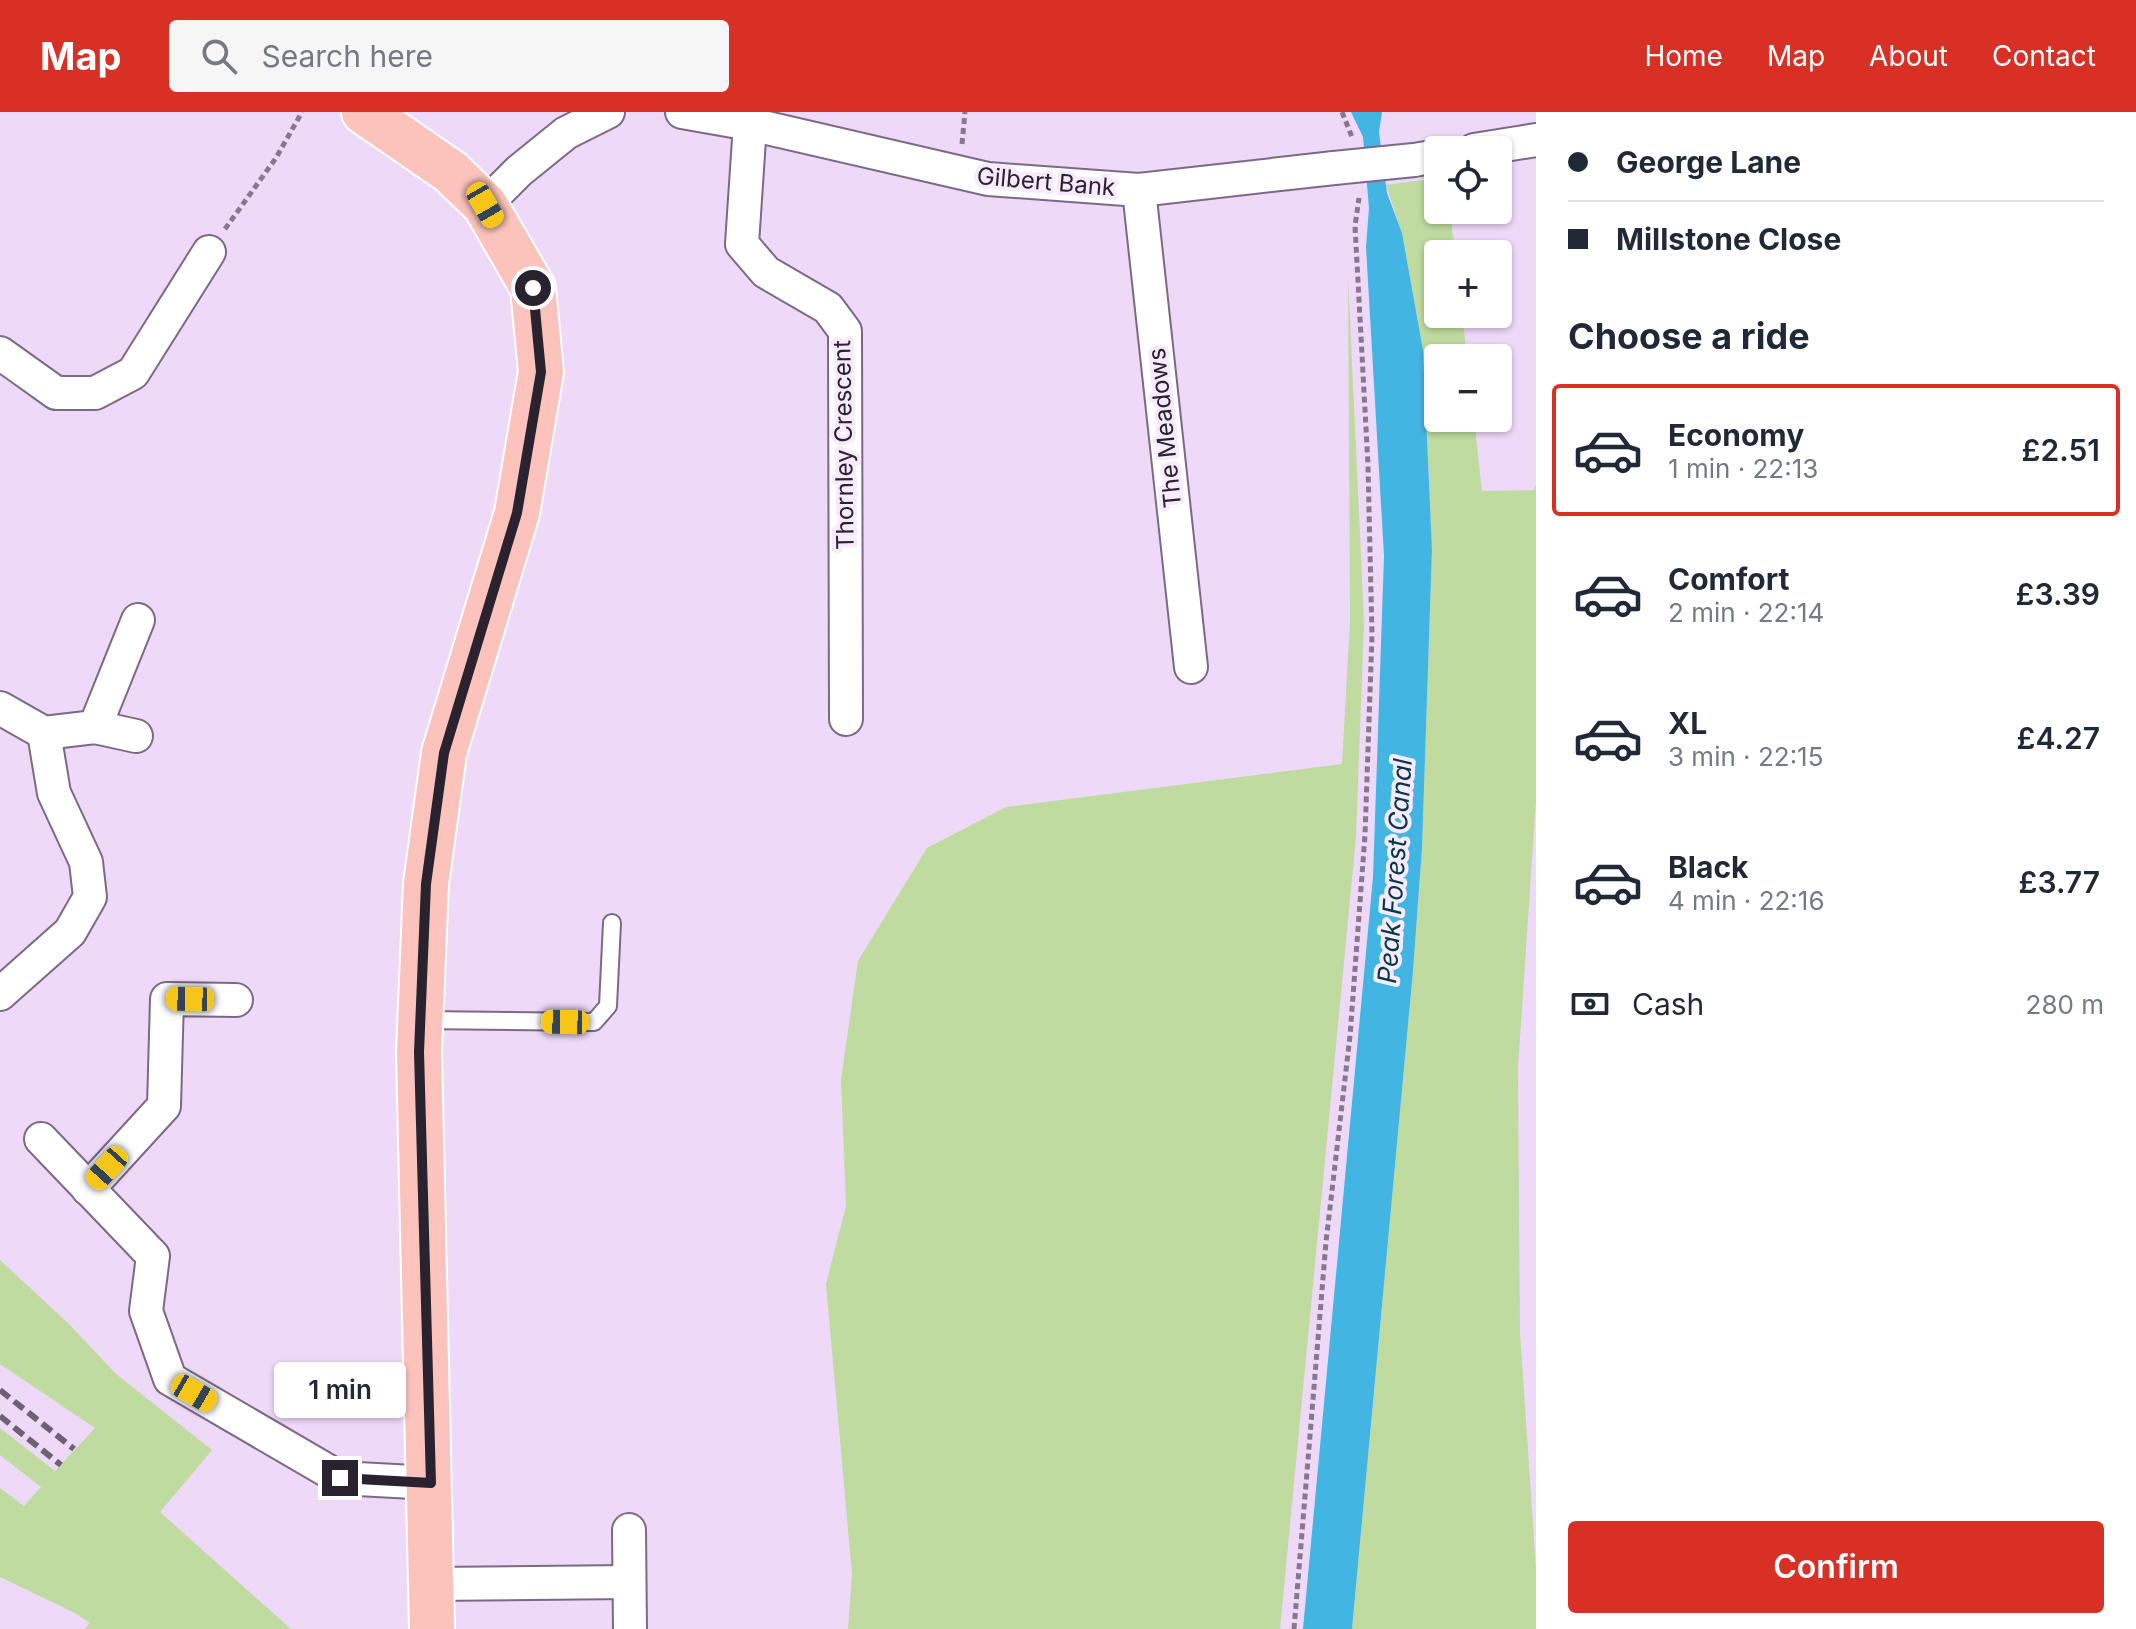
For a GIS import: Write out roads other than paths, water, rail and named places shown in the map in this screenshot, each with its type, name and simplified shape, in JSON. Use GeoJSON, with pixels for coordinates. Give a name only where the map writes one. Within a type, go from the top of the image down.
{"type":"FeatureCollection","features":[{"type":"Feature","properties":{"kind":"main road"},"geometry":{"type":"LineString","coordinates":[[364,112],[451,172],[485,205],[533,288],[541,372],[517,513],[444,753],[426,884],[420,1020],[432,1629]]}},
{"type":"Feature","properties":{"kind":"street"},"geometry":{"type":"LineString","coordinates":[[485,205],[519,171],[566,133],[608,112]]}},
{"type":"Feature","properties":{"kind":"street","name":"Gilbert Bank"},"geometry":{"type":"LineString","coordinates":[[682,112],[750,124],[988,179],[1139,190],[1424,158]]}},
{"type":"Feature","properties":{"kind":"street","name":"Thornley Crescent"},"geometry":{"type":"LineString","coordinates":[[750,124],[742,244],[766,272],[828,308],[845,331],[846,719]]}},
{"type":"Feature","properties":{"kind":"street"},"geometry":{"type":"LineString","coordinates":[[1512,144],[1536,140]]}},
{"type":"Feature","properties":{"kind":"street","name":"The Meadows"},"geometry":{"type":"LineString","coordinates":[[1139,190],[1191,667]]}},
{"type":"Feature","properties":{"kind":"street"},"geometry":{"type":"LineString","coordinates":[[0,353],[56,393],[95,393],[133,373],[209,252]]}},
{"type":"Feature","properties":{"kind":"street"},"geometry":{"type":"LineString","coordinates":[[95,727],[138,620]]}},
{"type":"Feature","properties":{"kind":"street"},"geometry":{"type":"LineString","coordinates":[[0,708],[44,733],[95,727],[136,736]]}},
{"type":"Feature","properties":{"kind":"street"},"geometry":{"type":"LineString","coordinates":[[0,994],[70,932],[90,897],[86,862],[54,793],[44,733]]}},
{"type":"Feature","properties":{"kind":"street"},"geometry":{"type":"LineString","coordinates":[[88,1189],[164,1106],[167,999],[236,1000]]}},
{"type":"Feature","properties":{"kind":"street"},"geometry":{"type":"LineString","coordinates":[[41,1139],[153,1256],[146,1311],[170,1379],[340,1478],[431,1483]]}},
{"type":"Feature","properties":{"kind":"street"},"geometry":{"type":"LineString","coordinates":[[629,1530],[630,1629]]}},
{"type":"Feature","properties":{"kind":"street"},"geometry":{"type":"LineString","coordinates":[[432,1584],[629,1582]]}},
{"type":"Feature","properties":{"kind":"lane"},"geometry":{"type":"LineString","coordinates":[[420,1020],[594,1022],[608,1006],[612,923]]}},
{"type":"Feature","properties":{"kind":"water","name":"Peak Forest Canal"},"geometry":{"type":"Polygon","coordinates":[[[1351,112],[1382,112],[1379,132],[1387,193],[1402,233],[1423,350],[1424,432],[1427,432],[1432,549],[1422,848],[1352,1629],[1303,1629],[1373,877],[1384,556],[1366,247],[1369,208],[1363,137],[1351,112]]]}},
{"type":"Feature","properties":{"kind":"railway"},"geometry":{"type":"LineString","coordinates":[[0,1390],[74,1449]]}},
{"type":"Feature","properties":{"kind":"railway"},"geometry":{"type":"LineString","coordinates":[[0,1416],[61,1465]]}}]}
